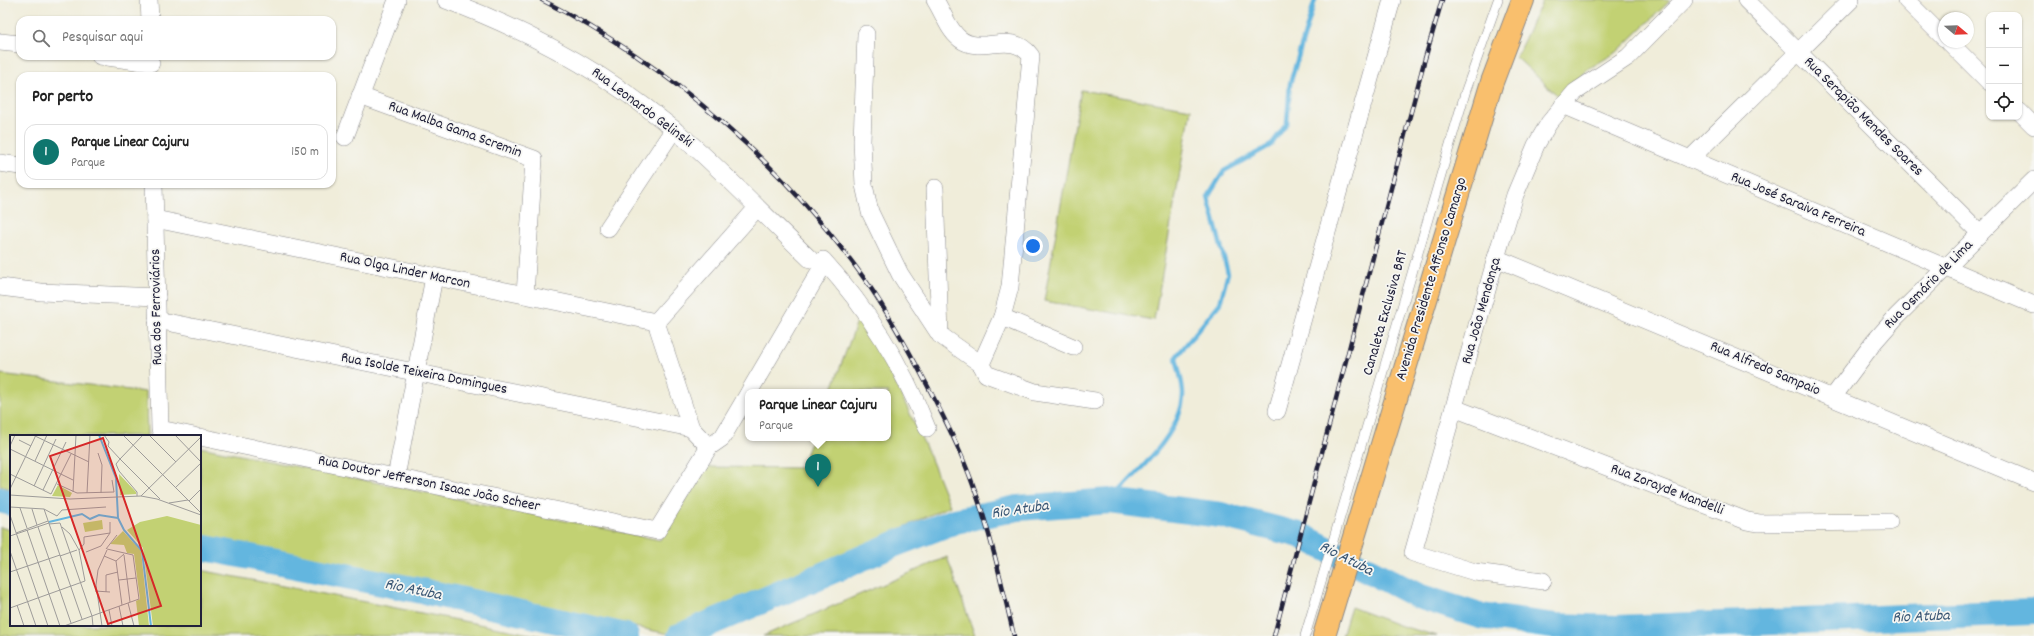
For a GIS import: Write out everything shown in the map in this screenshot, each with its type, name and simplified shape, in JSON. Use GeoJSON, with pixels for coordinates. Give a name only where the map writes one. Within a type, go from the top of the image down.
{"type":"FeatureCollection","features":[{"type":"Feature","properties":{"kind":"main road","name":"Avenida Presidente Affonso Camargo"},"geometry":{"type":"LineString","coordinates":[[1324,636],[1347,559],[1356,496],[1492,82],[1523,0]]}},
{"type":"Feature","properties":{"kind":"street"},"geometry":{"type":"LineString","coordinates":[[149,0],[150,16]]}},
{"type":"Feature","properties":{"kind":"street"},"geometry":{"type":"LineString","coordinates":[[345,137],[397,0]]}},
{"type":"Feature","properties":{"kind":"street","name":"Rua Leonardo Gelinski"},"geometry":{"type":"LineString","coordinates":[[446,0],[501,22],[560,51],[618,87],[674,129],[757,208],[818,263],[844,283],[865,312],[908,385],[927,428]]}},
{"type":"Feature","properties":{"kind":"street"},"geometry":{"type":"LineString","coordinates":[[935,0],[951,29],[960,39],[971,45],[1014,43],[1024,47],[1031,56],[1010,287],[1002,317],[981,364]]}},
{"type":"Feature","properties":{"kind":"street"},"geometry":{"type":"LineString","coordinates":[[1277,411],[1392,0]]}},
{"type":"Feature","properties":{"kind":"street","name":"Rua João Mendonça"},"geometry":{"type":"LineString","coordinates":[[1543,581],[1476,572],[1413,553],[1496,258],[1525,169],[1546,128],[1575,92],[1586,83],[1628,57],[1684,0]]}},
{"type":"Feature","properties":{"kind":"street","name":"Rua Serapião Mendes Soares"},"geometry":{"type":"LineString","coordinates":[[1746,0],[1980,233]]}},
{"type":"Feature","properties":{"kind":"street"},"geometry":{"type":"LineString","coordinates":[[1690,160],[1851,0]]}},
{"type":"Feature","properties":{"kind":"street"},"geometry":{"type":"LineString","coordinates":[[1906,0],[1938,32]]}},
{"type":"Feature","properties":{"kind":"street"},"geometry":{"type":"LineString","coordinates":[[866,34],[862,141],[864,185],[870,212],[900,274],[940,335],[981,364],[986,374],[1035,392],[1095,401]]}},
{"type":"Feature","properties":{"kind":"street"},"geometry":{"type":"LineString","coordinates":[[0,42],[16,44]]}},
{"type":"Feature","properties":{"kind":"street"},"geometry":{"type":"LineString","coordinates":[[1955,48],[1986,79]]}},
{"type":"Feature","properties":{"kind":"street"},"geometry":{"type":"LineString","coordinates":[[123,60],[151,65]]}},
{"type":"Feature","properties":{"kind":"street","name":"Rua Malba Gama Scremin"},"geometry":{"type":"LineString","coordinates":[[360,96],[534,159],[525,295]]}},
{"type":"Feature","properties":{"kind":"street","name":"Rua José Saraiva Ferreira"},"geometry":{"type":"LineString","coordinates":[[1563,106],[2034,305]]}},
{"type":"Feature","properties":{"kind":"street"},"geometry":{"type":"LineString","coordinates":[[2022,114],[2034,126]]}},
{"type":"Feature","properties":{"kind":"street"},"geometry":{"type":"LineString","coordinates":[[608,228],[674,129]]}},
{"type":"Feature","properties":{"kind":"street"},"geometry":{"type":"LineString","coordinates":[[0,163],[16,165]]}},
{"type":"Feature","properties":{"kind":"street","name":"Rua Osmário de Lima"},"geometry":{"type":"LineString","coordinates":[[1833,397],[1874,342],[2034,180]]}},
{"type":"Feature","properties":{"kind":"street","name":"Rua dos Ferroviários"},"geometry":{"type":"LineString","coordinates":[[152,188],[155,219],[160,429],[189,435]]}},
{"type":"Feature","properties":{"kind":"street"},"geometry":{"type":"LineString","coordinates":[[935,188],[940,335]]}},
{"type":"Feature","properties":{"kind":"street"},"geometry":{"type":"LineString","coordinates":[[745,398],[722,438],[709,447],[691,428],[656,322],[757,208]]}},
{"type":"Feature","properties":{"kind":"street","name":"Rua Olga Linder Marcon"},"geometry":{"type":"LineString","coordinates":[[155,219],[656,322]]}},
{"type":"Feature","properties":{"kind":"street","name":"Rua Alfredo Sampaio"},"geometry":{"type":"LineString","coordinates":[[1496,258],[1833,397],[2034,482]]}},
{"type":"Feature","properties":{"kind":"street"},"geometry":{"type":"LineString","coordinates":[[750,389],[818,263]]}},
{"type":"Feature","properties":{"kind":"street"},"geometry":{"type":"LineString","coordinates":[[396,477],[434,277]]}},
{"type":"Feature","properties":{"kind":"street"},"geometry":{"type":"LineString","coordinates":[[0,287],[41,292],[157,297]]}},
{"type":"Feature","properties":{"kind":"street"},"geometry":{"type":"LineString","coordinates":[[1002,317],[1073,347]]}},
{"type":"Feature","properties":{"kind":"street","name":"Rua Isolde Teixeira Domingues"},"geometry":{"type":"LineString","coordinates":[[157,320],[691,428]]}},
{"type":"Feature","properties":{"kind":"street","name":"Rua Zorayde Mandelli"},"geometry":{"type":"LineString","coordinates":[[1454,408],[1747,521],[1759,523],[1889,522]]}},
{"type":"Feature","properties":{"kind":"street","name":"Rua Doutor Jefferson Isaac João Scheer"},"geometry":{"type":"LineString","coordinates":[[201,437],[657,531],[709,447]]}},
{"type":"Feature","properties":{"kind":"lane","name":"Canaleta Exclusiva BRT"},"geometry":{"type":"LineString","coordinates":[[1305,636],[1356,496],[1464,98],[1498,0]]}},
{"type":"Feature","properties":{"kind":"green space"},"geometry":{"type":"Polygon","coordinates":[[[1543,0],[1671,0],[1617,52],[1588,69],[1558,96],[1516,57],[1543,0]]]}},
{"type":"Feature","properties":{"kind":"green space"},"geometry":{"type":"Polygon","coordinates":[[[1081,90],[1191,109],[1154,320],[1044,301],[1081,90]]]}},
{"type":"Feature","properties":{"kind":"green space"},"geometry":{"type":"Polygon","coordinates":[[[858,319],[888,367],[929,454],[950,506],[669,634],[201,539],[201,447],[660,540],[706,467],[801,468],[812,441],[891,441],[891,389],[832,389],[858,319]]]}},
{"type":"Feature","properties":{"kind":"green space"},"geometry":{"type":"Polygon","coordinates":[[[0,374],[146,392],[147,435],[10,435],[10,489],[0,486],[0,374]]]}},
{"type":"Feature","properties":{"kind":"green space"},"geometry":{"type":"Polygon","coordinates":[[[0,527],[10,530],[10,626],[201,626],[201,570],[540,636],[0,636],[0,527]]]}},
{"type":"Feature","properties":{"kind":"green space"},"geometry":{"type":"Polygon","coordinates":[[[947,557],[975,636],[763,636],[947,557]]]}},
{"type":"Feature","properties":{"kind":"green space"},"geometry":{"type":"Polygon","coordinates":[[[1351,607],[1398,625],[1437,636],[1342,636],[1351,607]]]}},
{"type":"Feature","properties":{"kind":"waterway"},"geometry":{"type":"LineString","coordinates":[[1110,501],[1156,452],[1175,423],[1181,408],[1183,394],[1176,357],[1220,303],[1228,273],[1208,197],[1224,171],[1271,145],[1287,123],[1290,84],[1315,0]]}},
{"type":"Feature","properties":{"kind":"waterway","name":"Rio Atuba"},"geometry":{"type":"LineString","coordinates":[[0,500],[10,503]]}},
{"type":"Feature","properties":{"kind":"waterway","name":"Rio Atuba"},"geometry":{"type":"LineString","coordinates":[[680,636],[895,544],[955,521],[1018,508],[1110,501],[1221,515],[1300,535],[1418,596],[1480,616],[1554,626],[1617,628],[2034,612]]}},
{"type":"Feature","properties":{"kind":"waterway","name":"Rio Atuba"},"geometry":{"type":"LineString","coordinates":[[201,547],[427,592],[626,636]]}},
{"type":"Feature","properties":{"kind":"railway"},"geometry":{"type":"LineString","coordinates":[[542,0],[589,26],[635,55],[679,87],[721,121],[761,158],[798,197],[833,238],[866,281],[899,333],[940,409],[961,455],[985,522],[996,560],[1014,636]]}},
{"type":"Feature","properties":{"kind":"railway"},"geometry":{"type":"LineString","coordinates":[[1274,636],[1424,62],[1442,0]]}},
{"type":"Feature","properties":{"kind":"place","name":"Parque Linear Cajuru"},"geometry":{"type":"Point","coordinates":[818,487]}}]}
